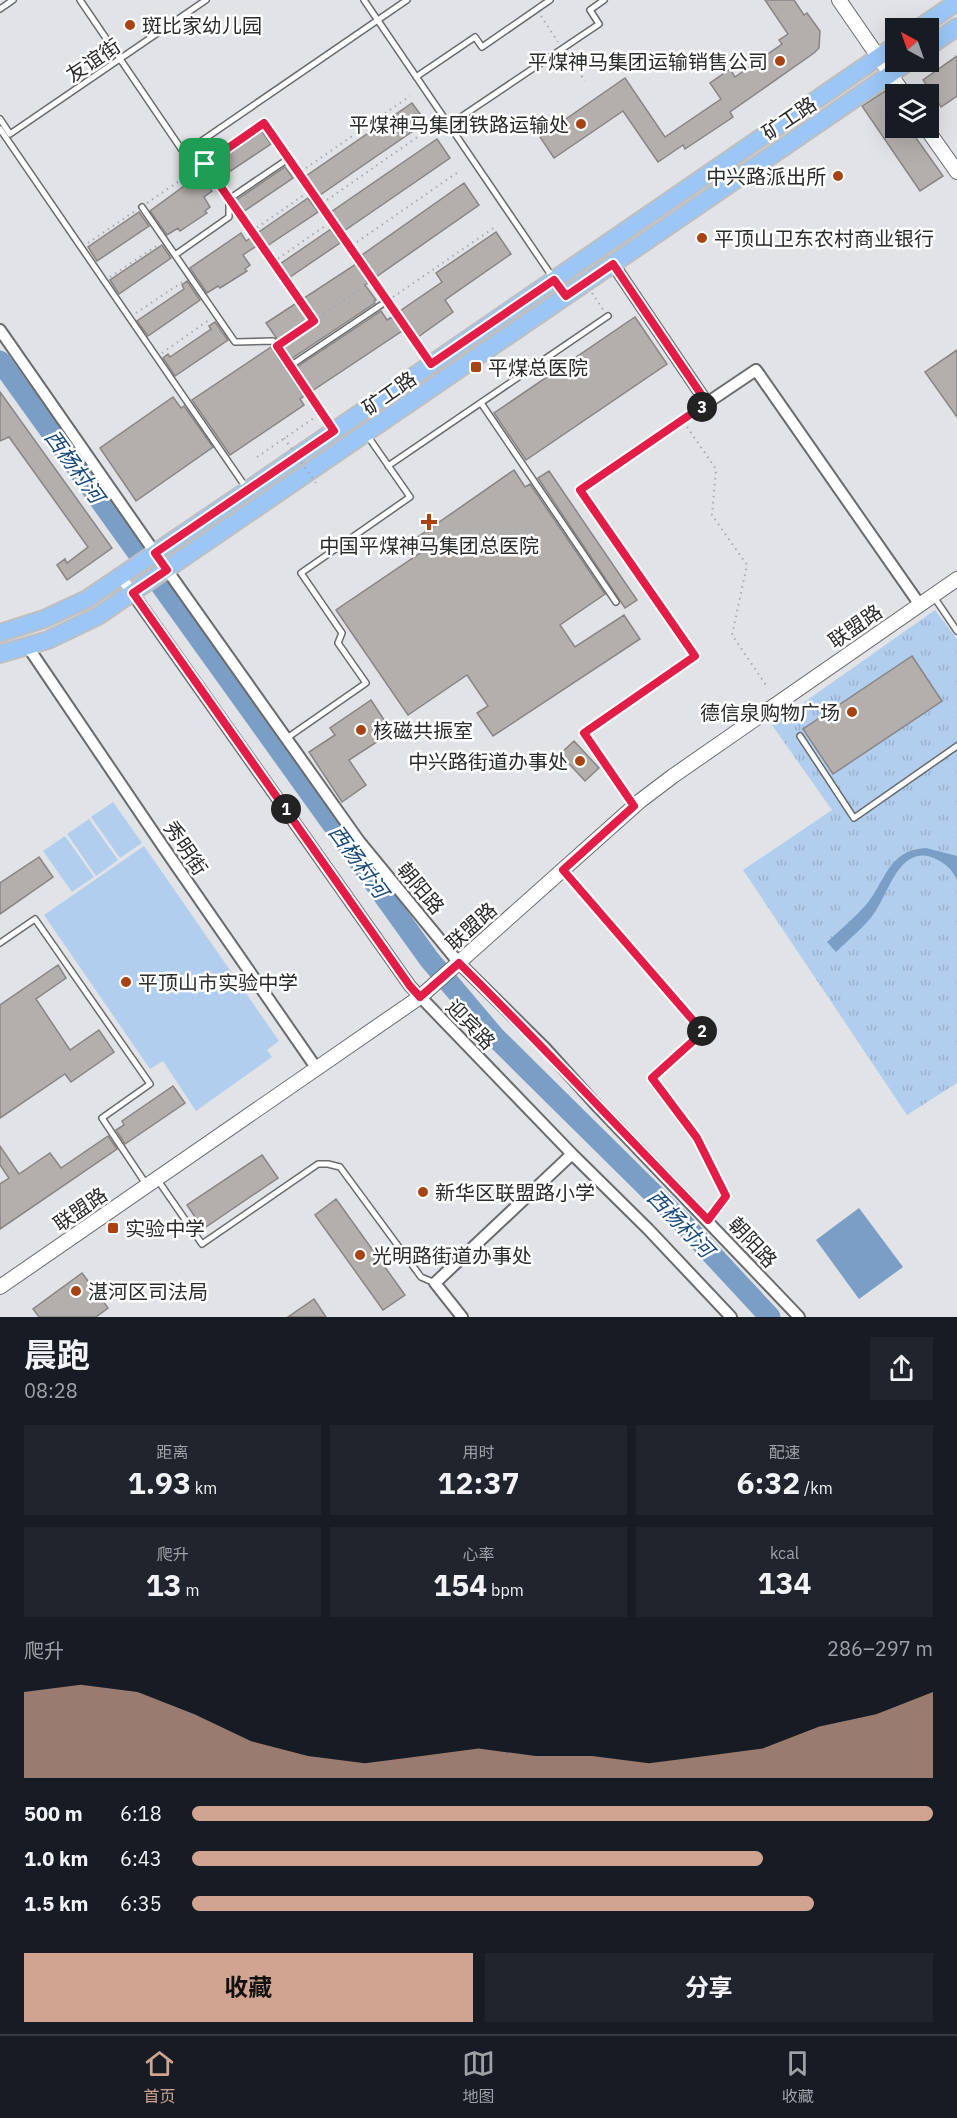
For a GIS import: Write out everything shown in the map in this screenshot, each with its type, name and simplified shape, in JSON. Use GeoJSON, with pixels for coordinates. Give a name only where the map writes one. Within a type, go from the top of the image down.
{"type":"FeatureCollection","features":[{"type":"Feature","properties":{"kind":"main road"},"geometry":{"type":"LineString","coordinates":[[934,18],[957,2]]}},
{"type":"Feature","properties":{"kind":"main road"},"geometry":{"type":"LineString","coordinates":[[939,39],[957,27]]}},
{"type":"Feature","properties":{"kind":"main road","name":"矿工路"},"geometry":{"type":"LineString","coordinates":[[0,633],[44,619],[87,599],[127,573],[885,52]]}},
{"type":"Feature","properties":{"kind":"main road","name":"矿工路"},"geometry":{"type":"LineString","coordinates":[[0,654],[48,640],[98,616],[139,590],[893,72]]}},
{"type":"Feature","properties":{"kind":"street"},"geometry":{"type":"LineString","coordinates":[[839,0],[897,84]]}},
{"type":"Feature","properties":{"kind":"street"},"geometry":{"type":"LineString","coordinates":[[934,138],[957,172]]}},
{"type":"Feature","properties":{"kind":"street"},"geometry":{"type":"LineString","coordinates":[[613,264],[707,403],[756,370],[920,605]]}},
{"type":"Feature","properties":{"kind":"street","name":"朝阳路"},"geometry":{"type":"LineString","coordinates":[[0,330],[359,841],[457,965],[545,1048],[598,1107],[799,1317]]}},
{"type":"Feature","properties":{"kind":"street","name":"迎宾路"},"geometry":{"type":"LineString","coordinates":[[127,573],[410,986],[424,994],[572,1154],[648,1229],[731,1317]]}},
{"type":"Feature","properties":{"kind":"street","name":"联盟路"},"geometry":{"type":"LineString","coordinates":[[0,1287],[424,994],[634,806],[673,776],[957,579]]}},
{"type":"Feature","properties":{"kind":"street","name":"秀明街"},"geometry":{"type":"LineString","coordinates":[[28,647],[317,1068]]}},
{"type":"Feature","properties":{"kind":"street"},"geometry":{"type":"LineString","coordinates":[[462,1317],[435,1283],[572,1154]]}},
{"type":"Feature","properties":{"kind":"lane"},"geometry":{"type":"LineString","coordinates":[[0,9],[13,0]]}},
{"type":"Feature","properties":{"kind":"lane"},"geometry":{"type":"LineString","coordinates":[[80,0],[183,153],[407,0]]}},
{"type":"Feature","properties":{"kind":"lane","name":"友谊街"},"geometry":{"type":"LineString","coordinates":[[0,118],[10,134],[206,0]]}},
{"type":"Feature","properties":{"kind":"lane"},"geometry":{"type":"LineString","coordinates":[[364,0],[566,296]]}},
{"type":"Feature","properties":{"kind":"lane"},"geometry":{"type":"LineString","coordinates":[[416,77],[475,37],[482,47],[550,0]]}},
{"type":"Feature","properties":{"kind":"lane"},"geometry":{"type":"LineString","coordinates":[[449,125],[599,24],[590,10],[604,0]]}},
{"type":"Feature","properties":{"kind":"lane"},"geometry":{"type":"LineString","coordinates":[[264,123],[431,364]]}},
{"type":"Feature","properties":{"kind":"lane"},"geometry":{"type":"LineString","coordinates":[[0,129],[248,490]]}},
{"type":"Feature","properties":{"kind":"lane"},"geometry":{"type":"LineString","coordinates":[[175,255],[229,218],[229,199],[288,159]]}},
{"type":"Feature","properties":{"kind":"lane"},"geometry":{"type":"LineString","coordinates":[[142,207],[235,342],[273,341],[334,431]]}},
{"type":"Feature","properties":{"kind":"lane"},"geometry":{"type":"LineString","coordinates":[[290,366],[387,302]]}},
{"type":"Feature","properties":{"kind":"lane"},"geometry":{"type":"LineString","coordinates":[[388,466],[608,316]]}},
{"type":"Feature","properties":{"kind":"lane"},"geometry":{"type":"LineString","coordinates":[[481,403],[616,602]]}},
{"type":"Feature","properties":{"kind":"lane"},"geometry":{"type":"LineString","coordinates":[[634,806],[584,733],[695,656],[580,490],[707,403]]}},
{"type":"Feature","properties":{"kind":"lane"},"geometry":{"type":"LineString","coordinates":[[286,738],[366,683],[338,643],[342,633],[301,573],[410,497],[366,434]]}},
{"type":"Feature","properties":{"kind":"lane"},"geometry":{"type":"LineString","coordinates":[[933,596],[957,631]]}},
{"type":"Feature","properties":{"kind":"lane"},"geometry":{"type":"LineString","coordinates":[[800,736],[854,818],[957,746]]}},
{"type":"Feature","properties":{"kind":"lane"},"geometry":{"type":"LineString","coordinates":[[563,870],[703,1032]]}},
{"type":"Feature","properties":{"kind":"lane"},"geometry":{"type":"LineString","coordinates":[[0,943],[35,919],[150,1084],[102,1118],[202,1244],[318,1164],[328,1164],[340,1167],[422,1277],[435,1283]]}},
{"type":"Feature","properties":{"kind":"path"},"geometry":{"type":"LineString","coordinates":[[298,173],[410,96]]}},
{"type":"Feature","properties":{"kind":"path"},"geometry":{"type":"LineString","coordinates":[[85,245],[264,123]]}},
{"type":"Feature","properties":{"kind":"path"},"geometry":{"type":"LineString","coordinates":[[320,205],[429,129]]}},
{"type":"Feature","properties":{"kind":"path"},"geometry":{"type":"LineString","coordinates":[[205,164],[314,321]]}},
{"type":"Feature","properties":{"kind":"path"},"geometry":{"type":"LineString","coordinates":[[350,247],[458,172]]}},
{"type":"Feature","properties":{"kind":"path"},"geometry":{"type":"LineString","coordinates":[[252,231],[310,190]]}},
{"type":"Feature","properties":{"kind":"path"},"geometry":{"type":"LineString","coordinates":[[273,262],[332,222]]}},
{"type":"Feature","properties":{"kind":"path"},"geometry":{"type":"LineString","coordinates":[[387,302],[495,227]]}},
{"type":"Feature","properties":{"kind":"path"},"geometry":{"type":"LineString","coordinates":[[108,279],[165,240]]}},
{"type":"Feature","properties":{"kind":"path"},"geometry":{"type":"LineString","coordinates":[[133,315],[190,276]]}},
{"type":"Feature","properties":{"kind":"path"},"geometry":{"type":"LineString","coordinates":[[277,346],[372,281]]}},
{"type":"Feature","properties":{"kind":"path"},"geometry":{"type":"LineString","coordinates":[[585,283],[608,316]]}},
{"type":"Feature","properties":{"kind":"path"},"geometry":{"type":"LineString","coordinates":[[160,355],[217,315]]}},
{"type":"Feature","properties":{"kind":"path"},"geometry":{"type":"LineString","coordinates":[[257,457],[312,420]]}},
{"type":"Feature","properties":{"kind":"path"},"geometry":{"type":"LineString","coordinates":[[682,420],[716,469],[712,514],[747,566],[732,635],[768,688]]}},
{"type":"Feature","properties":{"kind":"path"},"geometry":{"type":"LineString","coordinates":[[284,438],[316,483]]}},
{"type":"Feature","properties":{"kind":"path"},"geometry":{"type":"LineString","coordinates":[[703,1032],[652,1078],[697,1138],[726,1196],[708,1220]]}},
{"type":"Feature","properties":{"kind":"green space"},"geometry":{"type":"Polygon","coordinates":[[[935,610],[957,639],[957,1083],[907,1115],[743,870],[832,810],[772,725],[935,610]]]}},
{"type":"Feature","properties":{"kind":"green space"},"geometry":{"type":"Polygon","coordinates":[[[113,802],[142,843],[120,858],[91,817],[113,802]]]}},
{"type":"Feature","properties":{"kind":"green space"},"geometry":{"type":"Polygon","coordinates":[[[89,819],[118,860],[96,876],[67,834],[89,819]]]}},
{"type":"Feature","properties":{"kind":"green space"},"geometry":{"type":"Polygon","coordinates":[[[65,836],[94,877],[72,892],[43,851],[65,836]]]}},
{"type":"Feature","properties":{"kind":"green space"},"geometry":{"type":"Polygon","coordinates":[[[144,846],[279,1041],[267,1050],[272,1057],[196,1111],[163,1061],[150,1069],[44,915],[144,846]]]}},
{"type":"Feature","properties":{"kind":"shaded area"},"geometry":{"type":"Polygon","coordinates":[[[926,848],[957,856],[957,880],[945,864],[934,858],[922,855],[912,858],[897,872],[871,917],[836,952],[827,942],[865,906],[895,861],[913,850],[926,848]]]}},
{"type":"Feature","properties":{"kind":"shaded area"},"geometry":{"type":"Polygon","coordinates":[[[859,1208],[903,1267],[859,1299],[816,1240],[859,1208]]]}},
{"type":"Feature","properties":{"kind":"building"},"geometry":{"type":"Polygon","coordinates":[[[765,0],[794,0],[804,15],[807,13],[820,31],[819,48],[730,112],[733,117],[685,149],[683,145],[658,162],[623,111],[554,158],[540,137],[625,78],[665,137],[721,99],[710,83],[730,69],[735,77],[782,44],[779,40],[788,34],[765,0]]]}},
{"type":"Feature","properties":{"kind":"building"},"geometry":{"type":"Polygon","coordinates":[[[957,56],[957,96],[941,107],[939,84],[926,84],[923,80],[934,72],[939,72],[939,69],[957,56]]]}},
{"type":"Feature","properties":{"kind":"building"},"geometry":{"type":"Polygon","coordinates":[[[885,91],[885,138],[916,138],[943,176],[920,191],[862,106],[885,91]]]}},
{"type":"Feature","properties":{"kind":"building"},"geometry":{"type":"Polygon","coordinates":[[[412,103],[426,122],[320,195],[306,176],[412,103]]]}},
{"type":"Feature","properties":{"kind":"building"},"geometry":{"type":"Polygon","coordinates":[[[261,130],[271,144],[208,186],[212,191],[204,197],[210,207],[205,211],[207,213],[180,231],[178,228],[167,235],[150,211],[261,130]]]}},
{"type":"Feature","properties":{"kind":"building"},"geometry":{"type":"Polygon","coordinates":[[[437,139],[450,158],[344,231],[331,212],[437,139]]]}},
{"type":"Feature","properties":{"kind":"building"},"geometry":{"type":"Polygon","coordinates":[[[285,167],[293,178],[243,212],[235,201],[285,167]]]}},
{"type":"Feature","properties":{"kind":"building"},"geometry":{"type":"Polygon","coordinates":[[[464,183],[479,205],[376,277],[362,255],[464,183]]]}},
{"type":"Feature","properties":{"kind":"building"},"geometry":{"type":"Polygon","coordinates":[[[308,198],[318,212],[267,246],[264,241],[243,255],[250,265],[245,269],[247,271],[220,288],[218,286],[207,293],[190,268],[241,233],[246,241],[308,198]]]}},
{"type":"Feature","properties":{"kind":"building"},"geometry":{"type":"Polygon","coordinates":[[[139,212],[149,226],[97,261],[88,247],[139,212]]]}},
{"type":"Feature","properties":{"kind":"building"},"geometry":{"type":"Polygon","coordinates":[[[331,229],[340,243],[290,277],[280,264],[331,229]]]}},
{"type":"Feature","properties":{"kind":"building"},"geometry":{"type":"Polygon","coordinates":[[[496,232],[511,254],[445,300],[453,312],[418,337],[400,311],[442,282],[436,273],[496,232]]]}},
{"type":"Feature","properties":{"kind":"building"},"geometry":{"type":"Polygon","coordinates":[[[162,245],[171,258],[119,294],[110,280],[162,245]]]}},
{"type":"Feature","properties":{"kind":"building"},"geometry":{"type":"Polygon","coordinates":[[[356,264],[368,283],[365,285],[376,300],[375,303],[291,359],[266,323],[356,264]]]}},
{"type":"Feature","properties":{"kind":"building"},"geometry":{"type":"Polygon","coordinates":[[[187,281],[200,300],[148,336],[137,321],[184,289],[182,285],[187,281]]]}},
{"type":"Feature","properties":{"kind":"building"},"geometry":{"type":"Polygon","coordinates":[[[381,311],[387,320],[392,317],[402,331],[312,391],[297,367],[381,311]]]}},
{"type":"Feature","properties":{"kind":"building"},"geometry":{"type":"Polygon","coordinates":[[[635,317],[667,364],[526,460],[494,413],[635,317]]]}},
{"type":"Feature","properties":{"kind":"building"},"geometry":{"type":"Polygon","coordinates":[[[215,322],[228,340],[175,376],[163,358],[168,354],[170,357],[211,329],[209,326],[215,322]]]}},
{"type":"Feature","properties":{"kind":"building"},"geometry":{"type":"Polygon","coordinates":[[[271,347],[304,396],[300,399],[304,405],[230,455],[192,400],[271,347]]]}},
{"type":"Feature","properties":{"kind":"building"},"geometry":{"type":"Polygon","coordinates":[[[957,350],[957,417],[925,372],[957,350]]]}},
{"type":"Feature","properties":{"kind":"building"},"geometry":{"type":"Polygon","coordinates":[[[0,392],[112,548],[67,580],[57,565],[65,559],[67,563],[88,547],[9,437],[0,441],[0,392]]]}},
{"type":"Feature","properties":{"kind":"building"},"geometry":{"type":"Polygon","coordinates":[[[173,397],[181,408],[184,406],[213,447],[136,501],[100,448],[173,397]]]}},
{"type":"Feature","properties":{"kind":"building"},"geometry":{"type":"Polygon","coordinates":[[[514,470],[525,487],[530,484],[605,594],[560,625],[575,647],[624,615],[640,639],[493,736],[477,713],[488,706],[467,675],[408,715],[336,610],[420,553],[412,541],[514,470]]]}},
{"type":"Feature","properties":{"kind":"building"},"geometry":{"type":"Polygon","coordinates":[[[549,471],[637,600],[625,608],[538,478],[549,471]]]}},
{"type":"Feature","properties":{"kind":"building"},"geometry":{"type":"Polygon","coordinates":[[[912,656],[942,701],[833,774],[803,729],[912,656]]]}},
{"type":"Feature","properties":{"kind":"building"},"geometry":{"type":"Polygon","coordinates":[[[371,700],[392,732],[349,760],[366,785],[342,802],[309,752],[335,735],[330,728],[371,700]]]}},
{"type":"Feature","properties":{"kind":"building","name":"中兴路街道办事处"},"geometry":{"type":"Polygon","coordinates":[[[574,741],[599,768],[585,781],[560,754],[574,741]]]}},
{"type":"Feature","properties":{"kind":"building"},"geometry":{"type":"Polygon","coordinates":[[[39,857],[53,877],[0,914],[0,883],[39,857]]]}},
{"type":"Feature","properties":{"kind":"building"},"geometry":{"type":"Polygon","coordinates":[[[58,965],[66,978],[36,999],[70,1050],[99,1030],[114,1052],[71,1082],[65,1074],[0,1118],[0,1005],[58,965]]]}},
{"type":"Feature","properties":{"kind":"building"},"geometry":{"type":"Polygon","coordinates":[[[173,1086],[185,1103],[125,1144],[116,1130],[124,1125],[122,1121],[173,1086]]]}},
{"type":"Feature","properties":{"kind":"building"},"geometry":{"type":"Polygon","coordinates":[[[108,1136],[117,1149],[0,1229],[0,1184],[9,1178],[0,1165],[0,1146],[19,1174],[50,1153],[61,1168],[108,1136]]]}},
{"type":"Feature","properties":{"kind":"building"},"geometry":{"type":"Polygon","coordinates":[[[262,1155],[278,1178],[203,1229],[187,1205],[262,1155]]]}},
{"type":"Feature","properties":{"kind":"building","name":"光明路街道办事处"},"geometry":{"type":"Polygon","coordinates":[[[336,1199],[405,1295],[383,1310],[315,1215],[336,1199]]]}},
{"type":"Feature","properties":{"kind":"building","name":"湛河区司法局"},"geometry":{"type":"Polygon","coordinates":[[[82,1273],[108,1308],[96,1317],[39,1317],[33,1309],[82,1273]]]}},
{"type":"Feature","properties":{"kind":"building"},"geometry":{"type":"Polygon","coordinates":[[[314,1299],[326,1317],[288,1317],[314,1299]]]}},
{"type":"Feature","properties":{"kind":"waterway","name":"西杨村河"},"geometry":{"type":"LineString","coordinates":[[0,361],[429,959],[495,1037],[680,1220],[770,1317]]}},
{"type":"Feature","properties":{"kind":"place","name":"斑比家幼儿园"},"geometry":{"type":"Point","coordinates":[130,25]}},
{"type":"Feature","properties":{"kind":"place","name":"平煤神马集团运输销售公司"},"geometry":{"type":"Point","coordinates":[780,61]}},
{"type":"Feature","properties":{"kind":"place","name":"平煤神马集团铁路运输处"},"geometry":{"type":"Point","coordinates":[581,124]}},
{"type":"Feature","properties":{"kind":"place","name":"中兴路派出所"},"geometry":{"type":"Point","coordinates":[838,176]}},
{"type":"Feature","properties":{"kind":"place","name":"平顶山卫东农村商业银行"},"geometry":{"type":"Point","coordinates":[702,238]}},
{"type":"Feature","properties":{"kind":"place","name":"平煤总医院"},"geometry":{"type":"Point","coordinates":[476,367]}},
{"type":"Feature","properties":{"kind":"place","name":"中国平煤神马集团总医院"},"geometry":{"type":"Point","coordinates":[429,522]}},
{"type":"Feature","properties":{"kind":"place","name":"德信泉购物广场"},"geometry":{"type":"Point","coordinates":[852,712]}},
{"type":"Feature","properties":{"kind":"place","name":"核磁共振室"},"geometry":{"type":"Point","coordinates":[361,730]}},
{"type":"Feature","properties":{"kind":"place","name":"中兴路街道办事处"},"geometry":{"type":"Point","coordinates":[580,761]}},
{"type":"Feature","properties":{"kind":"place","name":"平顶山市实验中学"},"geometry":{"type":"Point","coordinates":[126,982]}},
{"type":"Feature","properties":{"kind":"place","name":"新华区联盟路小学"},"geometry":{"type":"Point","coordinates":[423,1192]}},
{"type":"Feature","properties":{"kind":"place","name":"实验中学"},"geometry":{"type":"Point","coordinates":[113,1228]}},
{"type":"Feature","properties":{"kind":"place","name":"光明路街道办事处"},"geometry":{"type":"Point","coordinates":[360,1255]}},
{"type":"Feature","properties":{"kind":"place","name":"湛河区司法局"},"geometry":{"type":"Point","coordinates":[76,1291]}},
{"type":"Feature","properties":{"kind":"route"},"geometry":{"type":"LineString","coordinates":[[264,123],[431,364],[554,280],[566,296],[613,264],[707,403],[580,490],[695,656],[584,733],[634,806],[563,870],[703,1032],[652,1078],[697,1138],[726,1196],[708,1220],[598,1107],[545,1048],[459,963],[420,997],[133,593],[167,570],[155,553],[334,431],[277,346],[314,321],[205,164],[264,123]]}}]}
